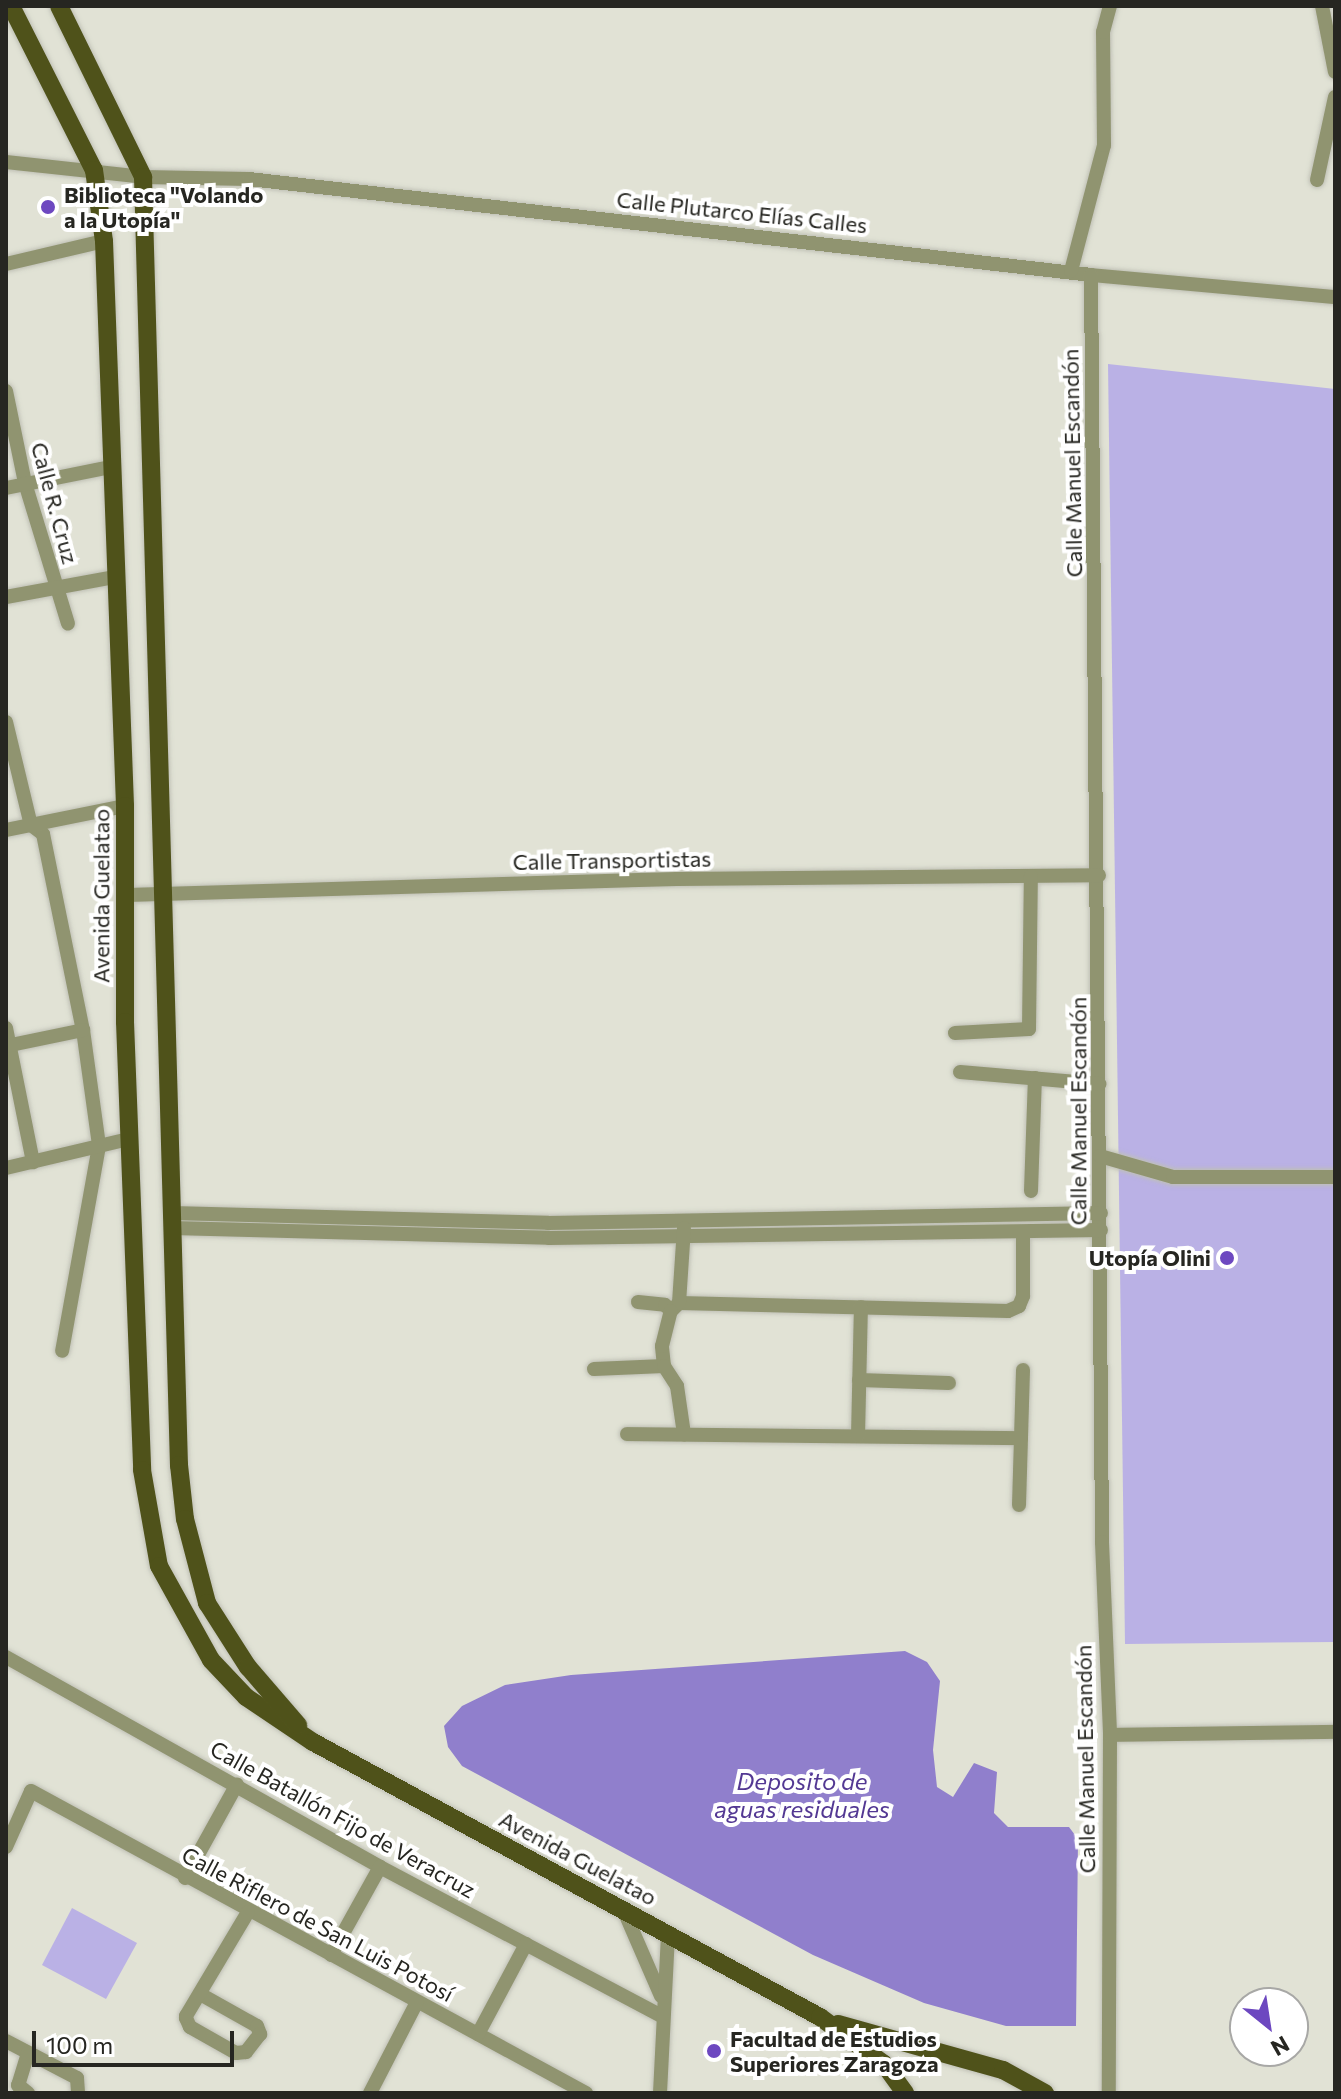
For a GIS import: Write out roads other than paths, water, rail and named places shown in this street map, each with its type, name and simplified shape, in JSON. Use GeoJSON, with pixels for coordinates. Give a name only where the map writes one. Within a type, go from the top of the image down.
{"type":"FeatureCollection","features":[{"type":"Feature","properties":{"kind":"main road","name":"Avenida Guelatao"},"geometry":{"type":"LineString","coordinates":[[11,6],[94,170],[104,241],[125,806],[129,1139],[142,1470],[159,1566],[211,1660],[246,1697],[313,1742],[820,2017],[884,2064],[905,2093]]}},
{"type":"Feature","properties":{"kind":"main road","name":"Avenida Guelatao"},"geometry":{"type":"LineString","coordinates":[[59,6],[143,177],[179,1465],[193,1554],[207,1603],[229,1640],[313,1742]]}},
{"type":"Feature","properties":{"kind":"main road","name":"Avenida Guelatao"},"geometry":{"type":"LineString","coordinates":[[820,2017],[1003,2070],[1045,2093]]}},
{"type":"Feature","properties":{"kind":"street"},"geometry":{"type":"LineString","coordinates":[[1071,271],[1104,145],[1103,32],[1110,6]]}},
{"type":"Feature","properties":{"kind":"street"},"geometry":{"type":"LineString","coordinates":[[1322,6],[1335,72]]}},
{"type":"Feature","properties":{"kind":"street"},"geometry":{"type":"LineString","coordinates":[[1317,180],[1335,112],[1335,97]]}},
{"type":"Feature","properties":{"kind":"street","name":"Calle Plutarco Elías Calles"},"geometry":{"type":"LineString","coordinates":[[6,162],[143,177],[265,181],[1091,275],[1330,296]]}},
{"type":"Feature","properties":{"kind":"street"},"geometry":{"type":"LineString","coordinates":[[6,264],[104,241]]}},
{"type":"Feature","properties":{"kind":"street","name":"Calle Manuel Escandón"},"geometry":{"type":"LineString","coordinates":[[1091,275],[1099,875],[1102,1542],[1110,1735],[1108,2092]]}},
{"type":"Feature","properties":{"kind":"street","name":"Calle R. Cruz"},"geometry":{"type":"LineString","coordinates":[[6,391],[25,483],[68,624]]}},
{"type":"Feature","properties":{"kind":"street"},"geometry":{"type":"LineString","coordinates":[[6,488],[110,467]]}},
{"type":"Feature","properties":{"kind":"street"},"geometry":{"type":"LineString","coordinates":[[6,597],[115,577]]}},
{"type":"Feature","properties":{"kind":"street"},"geometry":{"type":"LineString","coordinates":[[6,722],[31,825],[43,834],[83,1030],[99,1146],[62,1351]]}},
{"type":"Feature","properties":{"kind":"street"},"geometry":{"type":"LineString","coordinates":[[6,830],[125,806]]}},
{"type":"Feature","properties":{"kind":"street","name":"Calle Transportistas"},"geometry":{"type":"LineString","coordinates":[[127,895],[1099,875]]}},
{"type":"Feature","properties":{"kind":"street"},"geometry":{"type":"LineString","coordinates":[[955,1033],[1029,1029],[1031,876]]}},
{"type":"Feature","properties":{"kind":"street"},"geometry":{"type":"LineString","coordinates":[[6,1028],[33,1162]]}},
{"type":"Feature","properties":{"kind":"street"},"geometry":{"type":"LineString","coordinates":[[8,1045],[83,1030]]}},
{"type":"Feature","properties":{"kind":"street"},"geometry":{"type":"LineString","coordinates":[[960,1072],[1099,1084]]}},
{"type":"Feature","properties":{"kind":"street"},"geometry":{"type":"LineString","coordinates":[[1031,1191],[1035,1078]]}},
{"type":"Feature","properties":{"kind":"street"},"geometry":{"type":"LineString","coordinates":[[6,1168],[129,1139]]}},
{"type":"Feature","properties":{"kind":"street"},"geometry":{"type":"LineString","coordinates":[[1100,1156],[1173,1177],[1335,1177]]}},
{"type":"Feature","properties":{"kind":"street"},"geometry":{"type":"LineString","coordinates":[[548,1230],[620,1220],[1101,1213]]}},
{"type":"Feature","properties":{"kind":"street"},"geometry":{"type":"LineString","coordinates":[[877,1217],[877,1232]]}},
{"type":"Feature","properties":{"kind":"street"},"geometry":{"type":"LineString","coordinates":[[684,1434],[677,1386],[664,1366],[662,1346],[675,1307],[685,1219]]}},
{"type":"Feature","properties":{"kind":"street"},"geometry":{"type":"LineString","coordinates":[[172,1220],[548,1230],[621,1237],[1101,1230]]}},
{"type":"Feature","properties":{"kind":"street"},"geometry":{"type":"LineString","coordinates":[[620,1220],[621,1237]]}},
{"type":"Feature","properties":{"kind":"street"},"geometry":{"type":"LineString","coordinates":[[638,1302],[675,1307],[1014,1309],[1023,1296],[1023,1233]]}},
{"type":"Feature","properties":{"kind":"street"},"geometry":{"type":"LineString","coordinates":[[858,1436],[861,1307]]}},
{"type":"Feature","properties":{"kind":"street"},"geometry":{"type":"LineString","coordinates":[[594,1369],[664,1366]]}},
{"type":"Feature","properties":{"kind":"street"},"geometry":{"type":"LineString","coordinates":[[1019,1505],[1023,1370]]}},
{"type":"Feature","properties":{"kind":"street"},"geometry":{"type":"LineString","coordinates":[[859,1380],[949,1383]]}},
{"type":"Feature","properties":{"kind":"street"},"geometry":{"type":"LineString","coordinates":[[627,1434],[1021,1438]]}},
{"type":"Feature","properties":{"kind":"street","name":"Calle Batallón Fijo de Veracruz"},"geometry":{"type":"LineString","coordinates":[[6,1657],[380,1867],[661,2016]]}},
{"type":"Feature","properties":{"kind":"street"},"geometry":{"type":"LineString","coordinates":[[1110,1735],[1335,1732]]}},
{"type":"Feature","properties":{"kind":"street"},"geometry":{"type":"LineString","coordinates":[[185,1878],[237,1784]]}},
{"type":"Feature","properties":{"kind":"street","name":"Calle Riflero de San Luis Potosí"},"geometry":{"type":"LineString","coordinates":[[6,1847],[31,1791],[185,1878],[478,2034],[562,2086],[586,2093]]}},
{"type":"Feature","properties":{"kind":"street"},"geometry":{"type":"LineString","coordinates":[[331,1955],[380,1867]]}},
{"type":"Feature","properties":{"kind":"street"},"geometry":{"type":"LineString","coordinates":[[624,1911],[661,1997]]}},
{"type":"Feature","properties":{"kind":"street"},"geometry":{"type":"LineString","coordinates":[[200,1994],[257,2026],[260,2034],[246,2052],[236,2053],[188,2025],[186,2016],[248,1912]]}},
{"type":"Feature","properties":{"kind":"street"},"geometry":{"type":"LineString","coordinates":[[660,2093],[661,1997],[668,1933]]}},
{"type":"Feature","properties":{"kind":"street"},"geometry":{"type":"LineString","coordinates":[[478,2034],[526,1944]]}},
{"type":"Feature","properties":{"kind":"street"},"geometry":{"type":"LineString","coordinates":[[370,2093],[417,2002]]}},
{"type":"Feature","properties":{"kind":"street"},"geometry":{"type":"LineString","coordinates":[[6,2041],[77,2078],[78,2093]]}},
{"type":"Feature","properties":{"kind":"street"},"geometry":{"type":"LineString","coordinates":[[28,2053],[18,2085],[28,2093]]}},
{"type":"Feature","properties":{"kind":"water","name":"Deposito de aguas residuales"},"geometry":{"type":"Polygon","coordinates":[[[905,1651],[927,1662],[940,1681],[933,1750],[937,1787],[953,1797],[974,1763],[997,1772],[994,1813],[1008,1827],[1069,1827],[1078,1839],[1076,2026],[1006,2026],[924,2003],[813,1955],[462,1766],[448,1747],[444,1726],[462,1706],[505,1685],[571,1675],[905,1651]]]}},
{"type":"Feature","properties":{"kind":"place","name":"Biblioteca \"Volando a la Utopía\""},"geometry":{"type":"Point","coordinates":[48,207]}},
{"type":"Feature","properties":{"kind":"place","name":"Utopía Olini"},"geometry":{"type":"Point","coordinates":[1227,1258]}},
{"type":"Feature","properties":{"kind":"place","name":"Facultad de Estudios Superiores Zaragoza"},"geometry":{"type":"Point","coordinates":[714,2051]}}]}
